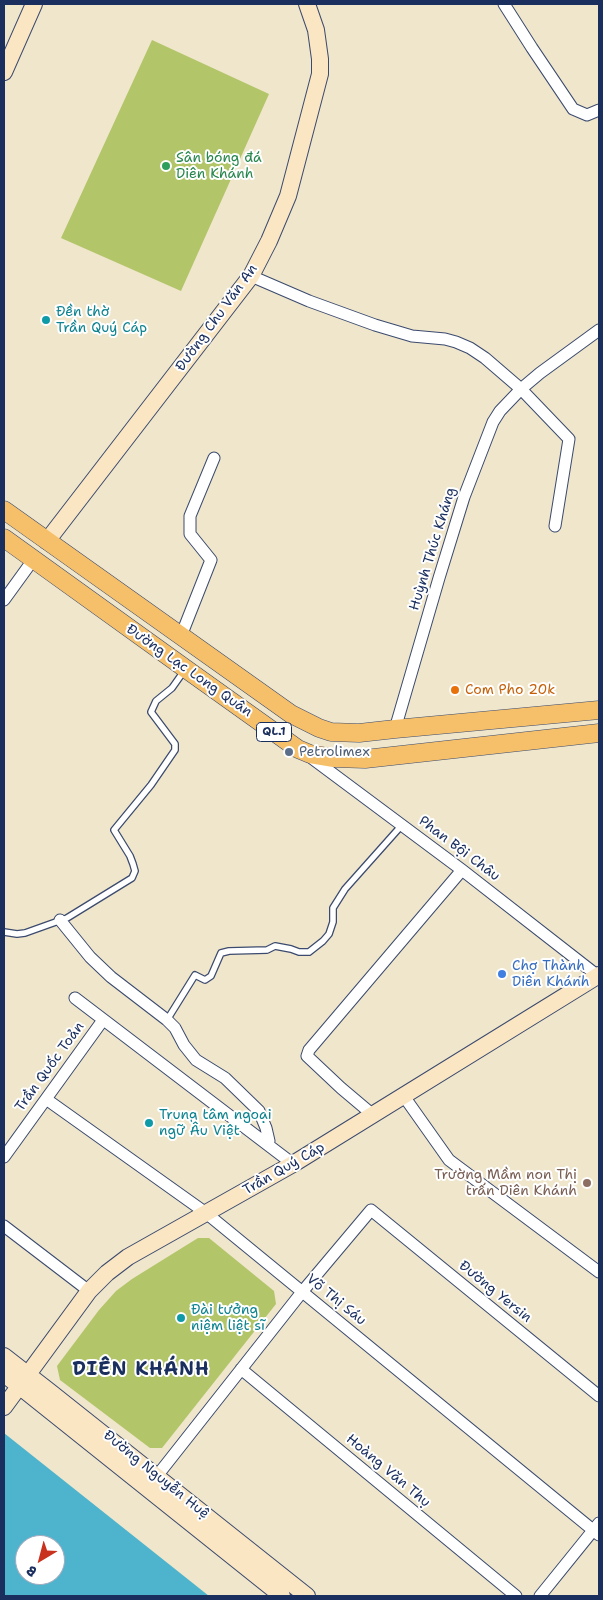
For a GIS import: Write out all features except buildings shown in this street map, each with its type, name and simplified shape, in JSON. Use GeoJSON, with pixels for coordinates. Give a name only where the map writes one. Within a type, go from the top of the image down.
{"type":"FeatureCollection","features":[{"type":"Feature","properties":{"kind":"main road","name":"Đường Lạc Long Quân"},"geometry":{"type":"LineString","coordinates":[[4,510],[291,714],[331,732],[360,733],[599,710]]}},
{"type":"Feature","properties":{"kind":"main road","name":"Đường Lạc Long Quân"},"geometry":{"type":"LineString","coordinates":[[4,538],[298,749],[310,754],[334,758],[365,759],[599,733]]}},
{"type":"Feature","properties":{"kind":"street"},"geometry":{"type":"LineString","coordinates":[[4,72],[34,4]]}},
{"type":"Feature","properties":{"kind":"street","name":"Đường Chu Văn An"},"geometry":{"type":"LineString","coordinates":[[47,541],[251,276],[281,216],[320,74],[316,30],[307,4]]}},
{"type":"Feature","properties":{"kind":"street"},"geometry":{"type":"LineString","coordinates":[[504,4],[574,110],[587,115],[599,110]]}},
{"type":"Feature","properties":{"kind":"street"},"geometry":{"type":"LineString","coordinates":[[251,276],[309,301],[374,325],[412,336],[445,339],[470,348],[485,358],[521,389],[569,439],[555,526]]}},
{"type":"Feature","properties":{"kind":"street","name":"Huỳnh Thúc Kháng"},"geometry":{"type":"LineString","coordinates":[[395,729],[439,578],[487,435],[500,411],[521,389],[599,330]]}},
{"type":"Feature","properties":{"kind":"street"},"geometry":{"type":"LineString","coordinates":[[181,636],[211,560],[190,534],[190,516],[214,458]]}},
{"type":"Feature","properties":{"kind":"street"},"geometry":{"type":"LineString","coordinates":[[4,600],[33,560]]}},
{"type":"Feature","properties":{"kind":"street","name":"Phan Bội Châu"},"geometry":{"type":"LineString","coordinates":[[298,749],[462,870],[599,976]]}},
{"type":"Feature","properties":{"kind":"street"},"geometry":{"type":"LineString","coordinates":[[373,1115],[307,1056],[309,1050],[462,870]]}},
{"type":"Feature","properties":{"kind":"street"},"geometry":{"type":"LineString","coordinates":[[60,920],[90,957],[111,977],[175,1028],[184,1045],[196,1060],[225,1078],[259,1111],[266,1128],[269,1141],[267,1144]]}},
{"type":"Feature","properties":{"kind":"street","name":"Trần Quý Cáp"},"geometry":{"type":"LineString","coordinates":[[5,1405],[89,1290],[128,1257],[294,1164],[403,1095],[599,976]]}},
{"type":"Feature","properties":{"kind":"street"},"geometry":{"type":"LineString","coordinates":[[75,998],[294,1164]]}},
{"type":"Feature","properties":{"kind":"street","name":"Trần Quốc Toản"},"geometry":{"type":"LineString","coordinates":[[4,1157],[103,1020]]}},
{"type":"Feature","properties":{"kind":"street"},"geometry":{"type":"LineString","coordinates":[[403,1095],[450,1160],[599,1272]]}},
{"type":"Feature","properties":{"kind":"street","name":"Võ Thị Sáu"},"geometry":{"type":"LineString","coordinates":[[46,1098],[206,1214],[597,1529]]}},
{"type":"Feature","properties":{"kind":"street","name":"Đường Yersin"},"geometry":{"type":"LineString","coordinates":[[302,1292],[371,1210],[599,1396]]}},
{"type":"Feature","properties":{"kind":"street"},"geometry":{"type":"LineString","coordinates":[[4,1226],[89,1290]]}},
{"type":"Feature","properties":{"kind":"street"},"geometry":{"type":"LineString","coordinates":[[152,1482],[302,1292]]}},
{"type":"Feature","properties":{"kind":"street","name":"Đường Nguyễn Huệ"},"geometry":{"type":"LineString","coordinates":[[4,1356],[24,1380],[152,1482],[307,1596]]}},
{"type":"Feature","properties":{"kind":"street","name":"Hoàng Văn Thụ"},"geometry":{"type":"LineString","coordinates":[[241,1369],[516,1596]]}},
{"type":"Feature","properties":{"kind":"street","name":"Đường Nguyễn Huệ"},"geometry":{"type":"LineString","coordinates":[[4,1374],[24,1380]]}},
{"type":"Feature","properties":{"kind":"street","name":"Đường Nguyễn Huệ"},"geometry":{"type":"LineString","coordinates":[[152,1482],[282,1596]]}},
{"type":"Feature","properties":{"kind":"street"},"geometry":{"type":"LineString","coordinates":[[540,1596],[597,1529]]}},
{"type":"Feature","properties":{"kind":"lane"},"geometry":{"type":"LineString","coordinates":[[4,932],[25,933],[60,920],[128,882],[134,874],[135,871],[130,856],[114,830],[151,785],[175,750],[175,744],[151,712],[156,701],[172,688],[186,669]]}},
{"type":"Feature","properties":{"kind":"lane"},"geometry":{"type":"LineString","coordinates":[[167,1020],[195,975],[205,980],[211,976],[221,953],[228,950],[268,950],[275,946],[299,952],[309,952],[323,941],[329,934],[333,922],[333,908],[345,889],[402,825]]}},
{"type":"Feature","properties":{"kind":"green space","name":"Sân bóng đá Diên Khánh"},"geometry":{"type":"Polygon","coordinates":[[[152,40],[269,94],[181,291],[61,238],[152,40]]]}},
{"type":"Feature","properties":{"kind":"green space"},"geometry":{"type":"Polygon","coordinates":[[[198,1238],[209,1238],[274,1291],[276,1304],[162,1448],[150,1448],[60,1380],[57,1366],[99,1310],[116,1291],[198,1238]]]}},
{"type":"Feature","properties":{"kind":"water"},"geometry":{"type":"Polygon","coordinates":[[[4,1433],[209,1596],[4,1596],[4,1433]]]}},
{"type":"Feature","properties":{"kind":"place","name":"Sân bóng đá Diên Khánh"},"geometry":{"type":"Point","coordinates":[166,166]}},
{"type":"Feature","properties":{"kind":"place","name":"Đền thờ Trần Quý Cáp"},"geometry":{"type":"Point","coordinates":[46,320]}},
{"type":"Feature","properties":{"kind":"place","name":"Com Pho 20k"},"geometry":{"type":"Point","coordinates":[455,690]}},
{"type":"Feature","properties":{"kind":"place","name":"Petrolimex"},"geometry":{"type":"Point","coordinates":[289,752]}},
{"type":"Feature","properties":{"kind":"place","name":"Chợ Thành Diên Khánh"},"geometry":{"type":"Point","coordinates":[502,974]}},
{"type":"Feature","properties":{"kind":"place","name":"Trung tâm ngoại ngữ Âu Việt"},"geometry":{"type":"Point","coordinates":[149,1123]}},
{"type":"Feature","properties":{"kind":"place","name":"Trường Mầm non Thị trấn Diên Khánh"},"geometry":{"type":"Point","coordinates":[587,1183]}},
{"type":"Feature","properties":{"kind":"place","name":"Đài tưởng niệm liệt sĩ"},"geometry":{"type":"Point","coordinates":[181,1318]}},
{"type":"Feature","properties":{"kind":"district","name":"DIÊN KHÁNH"},"geometry":{"type":"Point","coordinates":[141,1370]}}]}
